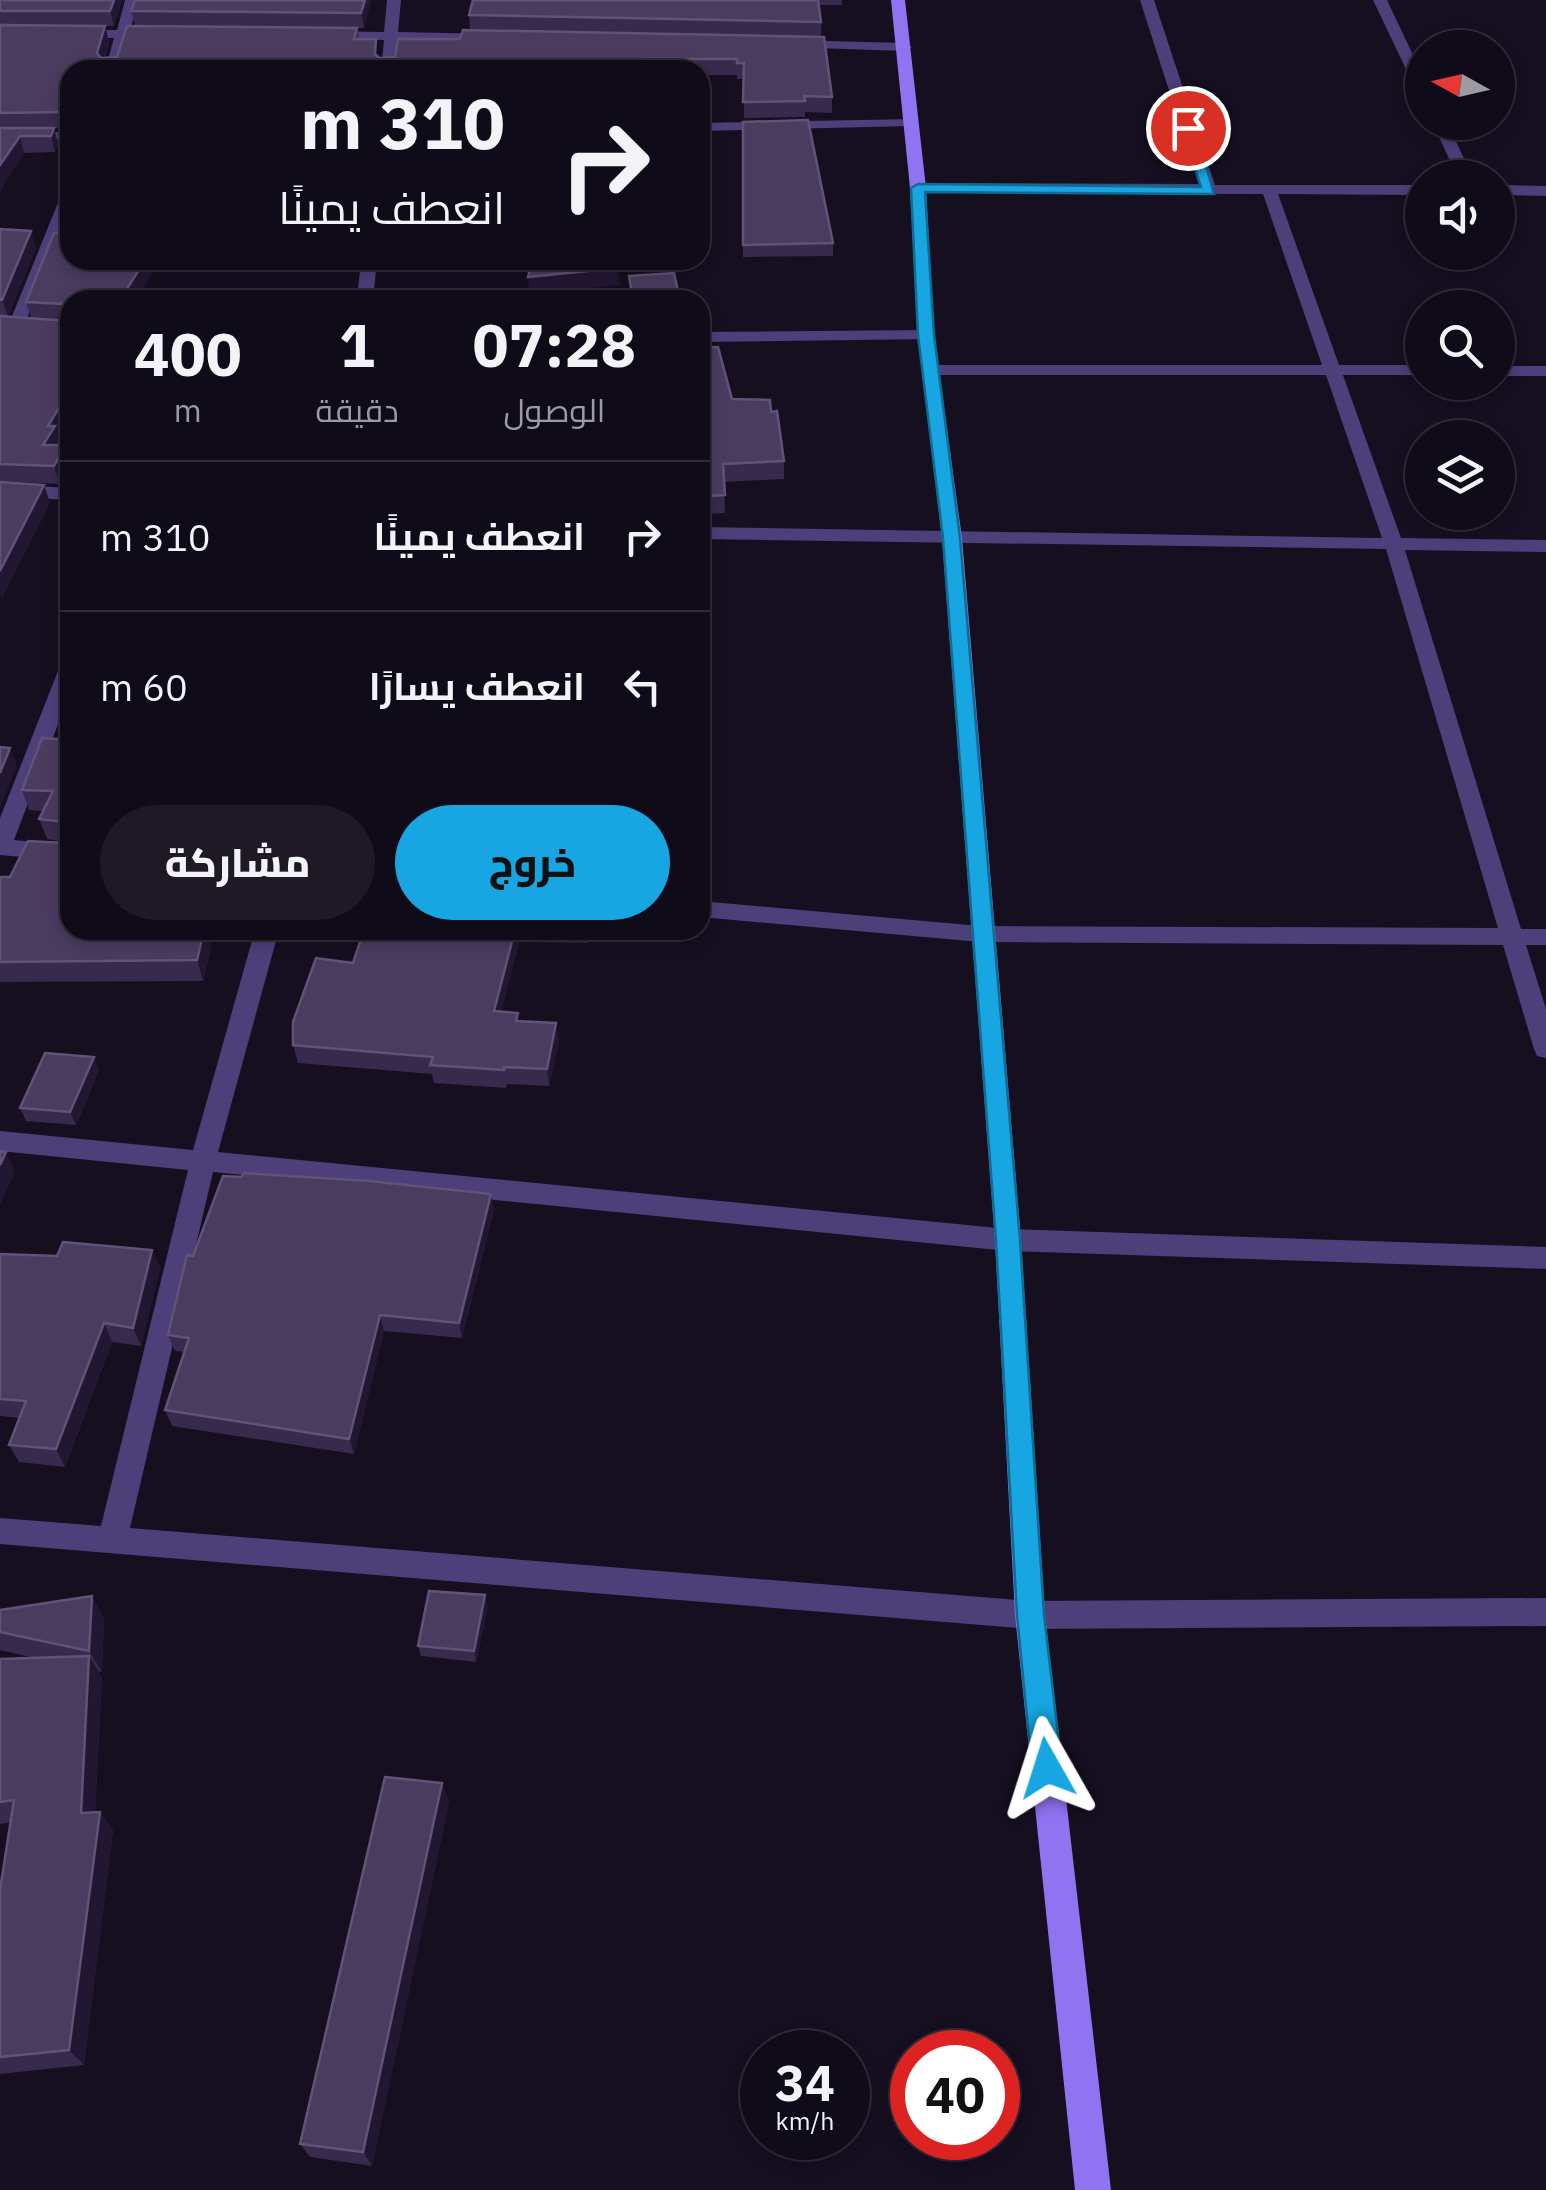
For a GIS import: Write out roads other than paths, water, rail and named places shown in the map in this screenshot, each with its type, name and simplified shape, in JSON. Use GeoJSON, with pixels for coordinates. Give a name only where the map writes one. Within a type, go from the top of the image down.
{"type":"FeatureCollection","features":[{"type":"Feature","properties":{"kind":"street"},"geometry":{"type":"LineString","coordinates":[[115,60],[132,0]]}},
{"type":"Feature","properties":{"kind":"street"},"geometry":{"type":"LineString","coordinates":[[389,60],[394,0]]}},
{"type":"Feature","properties":{"kind":"street"},"geometry":{"type":"LineString","coordinates":[[898,0],[918,188],[926,335],[952,538],[980,934],[1008,1240],[1030,1615],[1093,2190]]}},
{"type":"Feature","properties":{"kind":"street"},"geometry":{"type":"LineString","coordinates":[[1147,0],[1209,191]]}},
{"type":"Feature","properties":{"kind":"street"},"geometry":{"type":"LineString","coordinates":[[1380,0],[1405,52]]}},
{"type":"Feature","properties":{"kind":"street"},"geometry":{"type":"LineString","coordinates":[[52,34],[180,34]]}},
{"type":"Feature","properties":{"kind":"street"},"geometry":{"type":"LineString","coordinates":[[314,35],[509,38]]}},
{"type":"Feature","properties":{"kind":"street"},"geometry":{"type":"LineString","coordinates":[[766,44],[905,47]]}},
{"type":"Feature","properties":{"kind":"street"},"geometry":{"type":"LineString","coordinates":[[710,127],[911,122]]}},
{"type":"Feature","properties":{"kind":"street"},"geometry":{"type":"LineString","coordinates":[[0,136],[60,136]]}},
{"type":"Feature","properties":{"kind":"street"},"geometry":{"type":"LineString","coordinates":[[918,188],[1405,190]]}},
{"type":"Feature","properties":{"kind":"street"},"geometry":{"type":"LineString","coordinates":[[1515,190],[1546,191]]}},
{"type":"Feature","properties":{"kind":"street"},"geometry":{"type":"LineString","coordinates":[[1270,192],[1393,542],[1546,1049]]}},
{"type":"Feature","properties":{"kind":"street"},"geometry":{"type":"LineString","coordinates":[[17,326],[60,218]]}},
{"type":"Feature","properties":{"kind":"street"},"geometry":{"type":"LineString","coordinates":[[710,337],[926,335]]}},
{"type":"Feature","properties":{"kind":"street"},"geometry":{"type":"LineString","coordinates":[[932,370],[1405,370]]}},
{"type":"Feature","properties":{"kind":"street"},"geometry":{"type":"LineString","coordinates":[[1515,371],[1546,371]]}},
{"type":"Feature","properties":{"kind":"street"},"geometry":{"type":"LineString","coordinates":[[0,490],[60,493]]}},
{"type":"Feature","properties":{"kind":"street"},"geometry":{"type":"LineString","coordinates":[[710,533],[1546,546]]}},
{"type":"Feature","properties":{"kind":"street"},"geometry":{"type":"LineString","coordinates":[[60,692],[0,847],[60,852]]}},
{"type":"Feature","properties":{"kind":"street"},"geometry":{"type":"LineString","coordinates":[[710,910],[980,934],[1546,936]]}},
{"type":"Feature","properties":{"kind":"street"},"geometry":{"type":"LineString","coordinates":[[112,1540],[203,1159],[264,940]]}},
{"type":"Feature","properties":{"kind":"street"},"geometry":{"type":"LineString","coordinates":[[0,1141],[1008,1240],[1546,1258]]}},
{"type":"Feature","properties":{"kind":"street"},"geometry":{"type":"LineString","coordinates":[[0,1531],[1030,1615],[1546,1612]]}}]}
